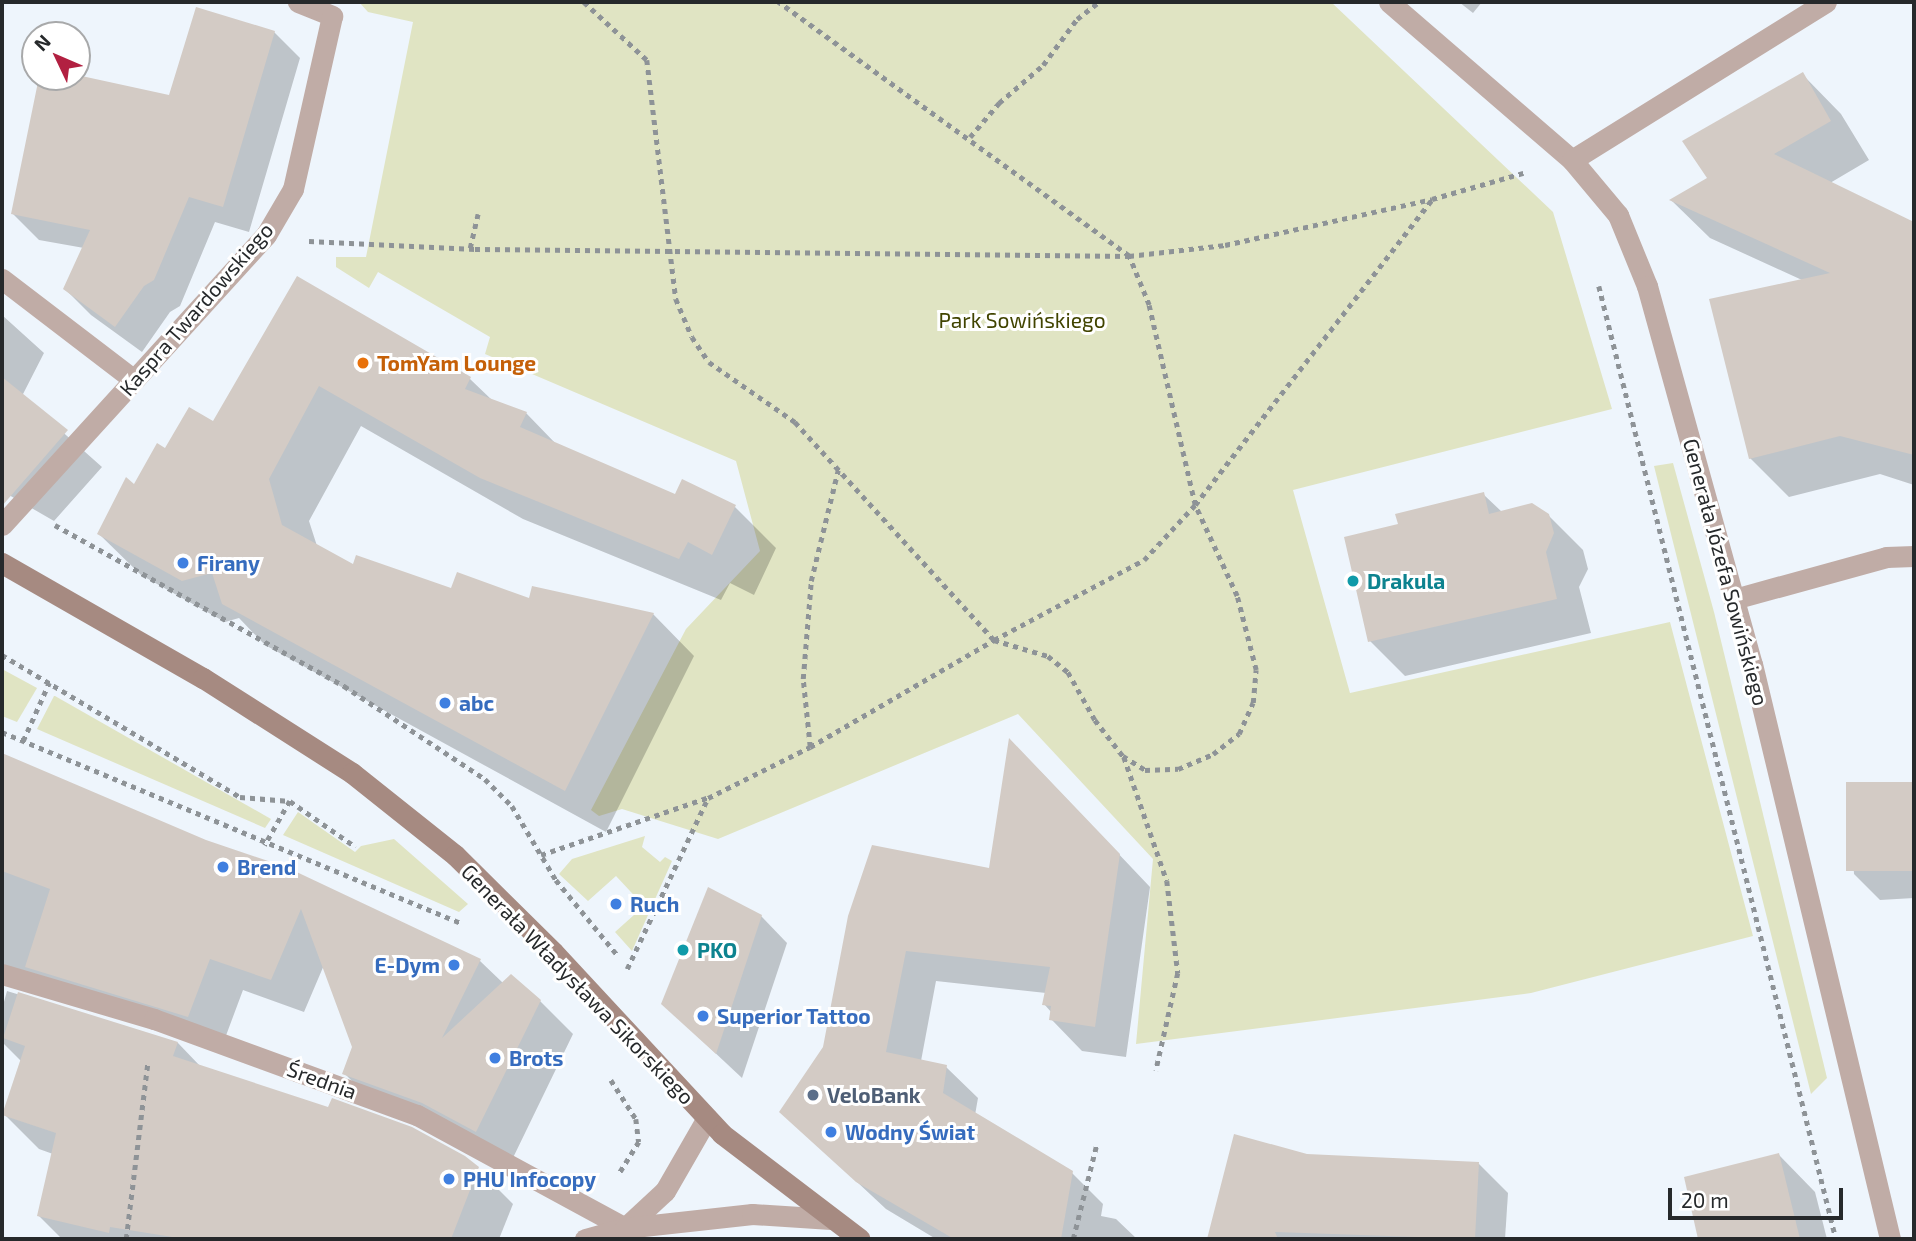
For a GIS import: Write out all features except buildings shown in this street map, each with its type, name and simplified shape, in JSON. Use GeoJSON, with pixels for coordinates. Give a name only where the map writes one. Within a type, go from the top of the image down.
{"type":"FeatureCollection","features":[{"type":"Feature","properties":{"kind":"main road","name":"Generała Władysława Sikorskiego"},"geometry":{"type":"LineString","coordinates":[[2,563],[202,678],[352,773],[455,855],[554,952],[707,1118],[831,1219],[860,1239]]}},
{"type":"Feature","properties":{"kind":"street","name":"Kaspra Twardowskiego"},"geometry":{"type":"LineString","coordinates":[[2,525],[266,235],[293,189],[332,16],[298,2]]}},
{"type":"Feature","properties":{"kind":"street","name":"Generała Józefa Sowińskiego"},"geometry":{"type":"LineString","coordinates":[[1388,2],[1572,160],[1618,215],[1647,286],[1734,599],[1890,1239]]}},
{"type":"Feature","properties":{"kind":"street"},"geometry":{"type":"LineString","coordinates":[[1572,160],[1826,2]]}},
{"type":"Feature","properties":{"kind":"street"},"geometry":{"type":"LineString","coordinates":[[2,279],[134,380]]}},
{"type":"Feature","properties":{"kind":"street"},"geometry":{"type":"LineString","coordinates":[[1734,599],[1886,557],[1914,555]]}},
{"type":"Feature","properties":{"kind":"street","name":"Średnia"},"geometry":{"type":"LineString","coordinates":[[2,974],[154,1019],[417,1115],[625,1228]]}},
{"type":"Feature","properties":{"kind":"street"},"geometry":{"type":"LineString","coordinates":[[625,1228],[665,1191],[707,1118]]}},
{"type":"Feature","properties":{"kind":"street"},"geometry":{"type":"LineString","coordinates":[[585,1239],[625,1228],[752,1214],[831,1219]]}},
{"type":"Feature","properties":{"kind":"path"},"geometry":{"type":"LineString","coordinates":[[584,2],[647,60],[676,299],[692,337],[709,362],[795,422],[994,640],[1048,656],[1068,672],[1095,720],[1123,756],[1167,881],[1178,973],[1156,1072]]}},
{"type":"Feature","properties":{"kind":"path"},"geometry":{"type":"LineString","coordinates":[[778,2],[970,137],[1129,256],[1149,305],[1195,505],[1237,596],[1256,670],[1252,703],[1239,734],[1213,754],[1178,769],[1145,770],[1123,756]]}},
{"type":"Feature","properties":{"kind":"path"},"geometry":{"type":"LineString","coordinates":[[970,137],[999,103],[1043,65],[1077,19],[1099,2]]}},
{"type":"Feature","properties":{"kind":"path"},"geometry":{"type":"LineString","coordinates":[[266,235],[336,245],[1129,256],[1226,245],[1432,199],[1572,160]]}},
{"type":"Feature","properties":{"kind":"path"},"geometry":{"type":"LineString","coordinates":[[541,855],[708,798],[810,747],[994,640],[1144,560],[1195,505],[1432,199]]}},
{"type":"Feature","properties":{"kind":"path"},"geometry":{"type":"LineString","coordinates":[[470,248],[478,214]]}},
{"type":"Feature","properties":{"kind":"path"},"geometry":{"type":"LineString","coordinates":[[1598,282],[1836,1239]]}},
{"type":"Feature","properties":{"kind":"path"},"geometry":{"type":"LineString","coordinates":[[810,747],[803,679],[811,582],[838,470]]}},
{"type":"Feature","properties":{"kind":"path"},"geometry":{"type":"LineString","coordinates":[[20,505],[344,686],[485,779],[512,806],[541,855],[628,968],[708,798]]}},
{"type":"Feature","properties":{"kind":"path"},"geometry":{"type":"LineString","coordinates":[[2,655],[240,797],[290,801],[356,847]]}},
{"type":"Feature","properties":{"kind":"path"},"geometry":{"type":"LineString","coordinates":[[23,741],[49,683]]}},
{"type":"Feature","properties":{"kind":"path"},"geometry":{"type":"LineString","coordinates":[[2,732],[265,845],[412,900],[474,930]]}},
{"type":"Feature","properties":{"kind":"path"},"geometry":{"type":"LineString","coordinates":[[265,845],[290,801]]}},
{"type":"Feature","properties":{"kind":"path"},"geometry":{"type":"LineString","coordinates":[[126,1239],[154,1019]]}},
{"type":"Feature","properties":{"kind":"path"},"geometry":{"type":"LineString","coordinates":[[608,1076],[636,1119],[639,1142],[612,1186]]}},
{"type":"Feature","properties":{"kind":"path"},"geometry":{"type":"LineString","coordinates":[[1073,1239],[1097,1143]]}},
{"type":"Feature","properties":{"kind":"green space","name":"Park Sowińskiego"},"geometry":{"type":"Polygon","coordinates":[[[359,2],[1331,2],[1553,212],[1612,409],[1293,490],[1350,693],[1670,622],[1753,936],[1531,993],[1136,1044],[1153,859],[1018,714],[718,839],[622,809],[599,816],[591,810],[686,629],[760,551],[736,461],[485,354],[490,337],[378,272],[369,288],[336,267],[336,257],[366,257],[413,22],[368,12],[359,2]]]}},
{"type":"Feature","properties":{"kind":"green space"},"geometry":{"type":"Polygon","coordinates":[[[1673,463],[1714,612],[1827,1078],[1811,1094],[1654,466],[1673,463]]]}},
{"type":"Feature","properties":{"kind":"green space"},"geometry":{"type":"Polygon","coordinates":[[[2,669],[37,688],[17,722],[2,716],[2,669]]]}},
{"type":"Feature","properties":{"kind":"green space"},"geometry":{"type":"Polygon","coordinates":[[[54,696],[271,819],[265,828],[37,729],[54,696]]]}},
{"type":"Feature","properties":{"kind":"green space"},"geometry":{"type":"Polygon","coordinates":[[[298,812],[355,852],[361,846],[394,839],[468,904],[459,912],[283,835],[298,812]]]}},
{"type":"Feature","properties":{"kind":"green space"},"geometry":{"type":"Polygon","coordinates":[[[645,836],[642,847],[660,862],[665,857],[672,861],[632,951],[615,932],[644,906],[616,876],[588,901],[559,874],[572,859],[645,836]]]}},
{"type":"Feature","properties":{"kind":"place","name":"TomYam Lounge"},"geometry":{"type":"Point","coordinates":[363,363]}},
{"type":"Feature","properties":{"kind":"place","name":"Firany"},"geometry":{"type":"Point","coordinates":[183,563]}},
{"type":"Feature","properties":{"kind":"place","name":"Drakula"},"geometry":{"type":"Point","coordinates":[1353,581]}},
{"type":"Feature","properties":{"kind":"place","name":"abc"},"geometry":{"type":"Point","coordinates":[445,703]}},
{"type":"Feature","properties":{"kind":"place","name":"Brend"},"geometry":{"type":"Point","coordinates":[223,867]}},
{"type":"Feature","properties":{"kind":"place","name":"Ruch"},"geometry":{"type":"Point","coordinates":[616,904]}},
{"type":"Feature","properties":{"kind":"place","name":"PKO"},"geometry":{"type":"Point","coordinates":[683,950]}},
{"type":"Feature","properties":{"kind":"place","name":"E-Dym"},"geometry":{"type":"Point","coordinates":[454,965]}},
{"type":"Feature","properties":{"kind":"place","name":"Superior Tattoo"},"geometry":{"type":"Point","coordinates":[703,1016]}},
{"type":"Feature","properties":{"kind":"place","name":"Brots"},"geometry":{"type":"Point","coordinates":[495,1058]}},
{"type":"Feature","properties":{"kind":"place","name":"VeloBank"},"geometry":{"type":"Point","coordinates":[813,1095]}},
{"type":"Feature","properties":{"kind":"place","name":"Wodny Świat"},"geometry":{"type":"Point","coordinates":[831,1132]}},
{"type":"Feature","properties":{"kind":"place","name":"PHU Infocopy"},"geometry":{"type":"Point","coordinates":[449,1179]}}]}
